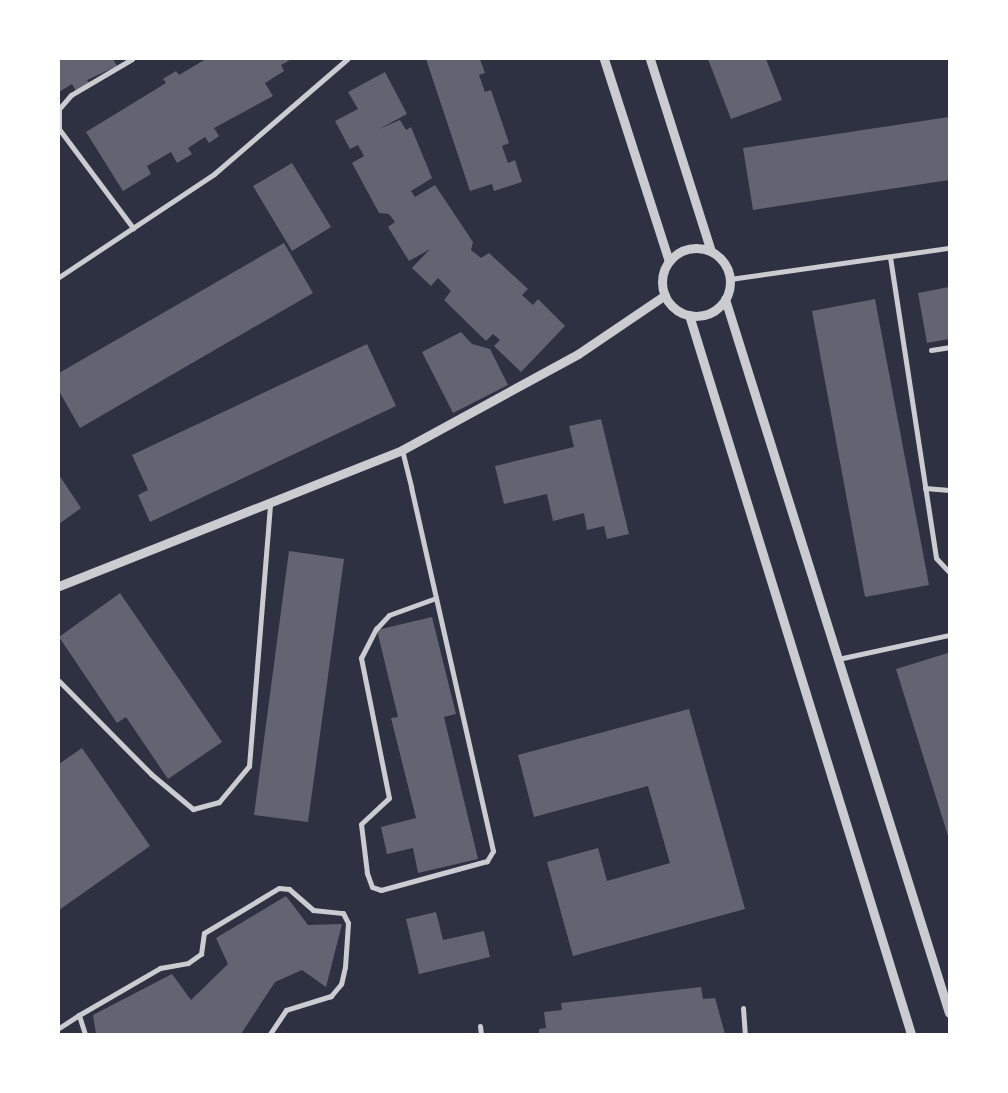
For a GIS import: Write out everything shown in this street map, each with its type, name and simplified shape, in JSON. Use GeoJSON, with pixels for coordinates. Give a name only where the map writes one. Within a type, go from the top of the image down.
{"type":"FeatureCollection","features":[{"type":"Feature","properties":{"kind":"street"},"geometry":{"type":"LineString","coordinates":[[132,59],[71,95],[59,109],[59,129],[132,228]]}},
{"type":"Feature","properties":{"kind":"street"},"geometry":{"type":"LineString","coordinates":[[59,277],[214,174],[347,59]]}},
{"type":"Feature","properties":{"kind":"street"},"geometry":{"type":"LineString","coordinates":[[604,59],[669,262],[662,283],[665,295],[671,305],[689,315],[710,312],[725,299]]}},
{"type":"Feature","properties":{"kind":"street"},"geometry":{"type":"LineString","coordinates":[[650,59],[710,251],[727,268],[730,278],[725,299],[949,1013]]}},
{"type":"Feature","properties":{"kind":"street"},"geometry":{"type":"LineString","coordinates":[[730,278],[949,248]]}},
{"type":"Feature","properties":{"kind":"street"},"geometry":{"type":"LineString","coordinates":[[669,262],[688,249],[710,251]]}},
{"type":"Feature","properties":{"kind":"street"},"geometry":{"type":"LineString","coordinates":[[890,257],[936,558],[949,572]]}},
{"type":"Feature","properties":{"kind":"street"},"geometry":{"type":"LineString","coordinates":[[59,586],[402,450],[578,354],[665,295]]}},
{"type":"Feature","properties":{"kind":"street"},"geometry":{"type":"LineString","coordinates":[[689,315],[911,1034]]}},
{"type":"Feature","properties":{"kind":"street"},"geometry":{"type":"LineString","coordinates":[[931,350],[949,347]]}},
{"type":"Feature","properties":{"kind":"street"},"geometry":{"type":"LineString","coordinates":[[402,450],[436,598],[493,851],[486,861],[381,890],[372,887],[367,873],[361,824],[389,798],[361,658],[376,628],[389,615],[436,598]]}},
{"type":"Feature","properties":{"kind":"street"},"geometry":{"type":"LineString","coordinates":[[925,488],[949,490]]}},
{"type":"Feature","properties":{"kind":"street"},"geometry":{"type":"LineString","coordinates":[[59,681],[151,774],[193,809],[219,802],[249,766],[270,502]]}},
{"type":"Feature","properties":{"kind":"street"},"geometry":{"type":"LineString","coordinates":[[837,659],[949,635]]}},
{"type":"Feature","properties":{"kind":"street"},"geometry":{"type":"LineString","coordinates":[[59,1028],[160,968],[188,963],[201,954],[204,932],[279,888],[290,889],[313,910],[343,913],[348,923],[345,967],[341,984],[331,996],[286,1010],[270,1034]]}},
{"type":"Feature","properties":{"kind":"street"},"geometry":{"type":"LineString","coordinates":[[743,1008],[745,1034]]}},
{"type":"Feature","properties":{"kind":"street"},"geometry":{"type":"LineString","coordinates":[[79,1015],[85,1034]]}},
{"type":"Feature","properties":{"kind":"street"},"geometry":{"type":"LineString","coordinates":[[480,1026],[482,1034]]}},
{"type":"Feature","properties":{"kind":"building"},"geometry":{"type":"Polygon","coordinates":[[[59,59],[113,59],[117,66],[87,80],[89,83],[76,91],[72,84],[59,92],[59,59]]]}},
{"type":"Feature","properties":{"kind":"building"},"geometry":{"type":"Polygon","coordinates":[[[206,59],[292,59],[281,65],[284,71],[265,83],[273,96],[214,128],[219,136],[209,143],[205,137],[188,148],[192,154],[177,163],[171,152],[147,166],[151,174],[123,191],[86,132],[166,83],[163,79],[176,71],[179,75],[206,59]]]}},
{"type":"Feature","properties":{"kind":"building"},"geometry":{"type":"Polygon","coordinates":[[[426,59],[480,59],[485,73],[479,75],[485,92],[491,90],[509,143],[502,146],[508,163],[515,160],[522,182],[494,191],[492,184],[470,191],[426,59]]]}},
{"type":"Feature","properties":{"kind":"building"},"geometry":{"type":"Polygon","coordinates":[[[708,59],[766,59],[782,100],[731,119],[708,59]]]}},
{"type":"Feature","properties":{"kind":"building"},"geometry":{"type":"Polygon","coordinates":[[[385,72],[407,114],[379,129],[400,120],[406,130],[411,127],[432,178],[411,191],[415,197],[435,185],[473,242],[471,250],[481,258],[489,253],[528,289],[522,295],[533,305],[538,299],[565,326],[521,372],[494,346],[500,340],[493,334],[486,341],[444,300],[451,291],[438,278],[431,286],[412,268],[430,249],[409,261],[388,227],[395,222],[389,214],[379,213],[352,163],[364,156],[358,145],[350,149],[335,121],[358,109],[348,92],[385,72]]]}},
{"type":"Feature","properties":{"kind":"building"},"geometry":{"type":"Polygon","coordinates":[[[949,117],[949,180],[753,210],[743,148],[949,117]]]}},
{"type":"Feature","properties":{"kind":"building"},"geometry":{"type":"Polygon","coordinates":[[[292,163],[331,227],[292,251],[253,186],[292,163]]]}},
{"type":"Feature","properties":{"kind":"building"},"geometry":{"type":"Polygon","coordinates":[[[284,243],[313,293],[80,428],[59,391],[59,373],[284,243]]]}},
{"type":"Feature","properties":{"kind":"building"},"geometry":{"type":"Polygon","coordinates":[[[949,287],[949,339],[927,343],[918,293],[949,287]]]}},
{"type":"Feature","properties":{"kind":"building"},"geometry":{"type":"Polygon","coordinates":[[[875,299],[929,585],[865,597],[812,311],[875,299]]]}},
{"type":"Feature","properties":{"kind":"building"},"geometry":{"type":"Polygon","coordinates":[[[461,332],[472,344],[490,349],[508,385],[453,413],[422,352],[461,332]]]}},
{"type":"Feature","properties":{"kind":"building"},"geometry":{"type":"Polygon","coordinates":[[[367,344],[396,406],[150,522],[138,495],[148,490],[132,455],[367,344]]]}},
{"type":"Feature","properties":{"kind":"building"},"geometry":{"type":"Polygon","coordinates":[[[601,419],[629,534],[607,539],[604,526],[587,530],[584,513],[553,521],[547,494],[504,504],[495,466],[574,447],[569,426],[601,419]]]}},
{"type":"Feature","properties":{"kind":"building"},"geometry":{"type":"Polygon","coordinates":[[[59,475],[81,508],[59,524],[59,475]]]}},
{"type":"Feature","properties":{"kind":"building"},"geometry":{"type":"Polygon","coordinates":[[[289,551],[344,559],[308,822],[254,815],[289,551]]]}},
{"type":"Feature","properties":{"kind":"building"},"geometry":{"type":"Polygon","coordinates":[[[120,593],[222,742],[168,779],[126,717],[117,723],[59,637],[120,593]]]}},
{"type":"Feature","properties":{"kind":"building"},"geometry":{"type":"Polygon","coordinates":[[[432,617],[456,714],[444,717],[478,859],[418,873],[413,848],[387,854],[381,827],[416,818],[391,718],[398,717],[377,630],[432,617]]]}},
{"type":"Feature","properties":{"kind":"building"},"geometry":{"type":"Polygon","coordinates":[[[948,653],[949,659],[949,839],[896,669],[948,653]]]}},
{"type":"Feature","properties":{"kind":"building"},"geometry":{"type":"Polygon","coordinates":[[[689,709],[745,909],[573,956],[547,862],[598,848],[607,881],[670,863],[648,786],[534,817],[518,755],[689,709]]]}},
{"type":"Feature","properties":{"kind":"building"},"geometry":{"type":"Polygon","coordinates":[[[82,748],[150,846],[59,910],[59,764],[82,748]]]}},
{"type":"Feature","properties":{"kind":"building"},"geometry":{"type":"Polygon","coordinates":[[[286,896],[308,925],[342,924],[326,987],[302,970],[275,982],[241,1034],[96,1034],[93,1015],[172,974],[191,1000],[228,964],[216,938],[286,896]]]}},
{"type":"Feature","properties":{"kind":"building"},"geometry":{"type":"Polygon","coordinates":[[[436,912],[443,940],[484,931],[490,957],[419,974],[406,919],[436,912]]]}},
{"type":"Feature","properties":{"kind":"building"},"geometry":{"type":"Polygon","coordinates":[[[701,987],[703,999],[715,998],[725,1034],[539,1034],[539,1029],[546,1028],[544,1012],[562,1010],[561,1003],[701,987]]]}}]}
